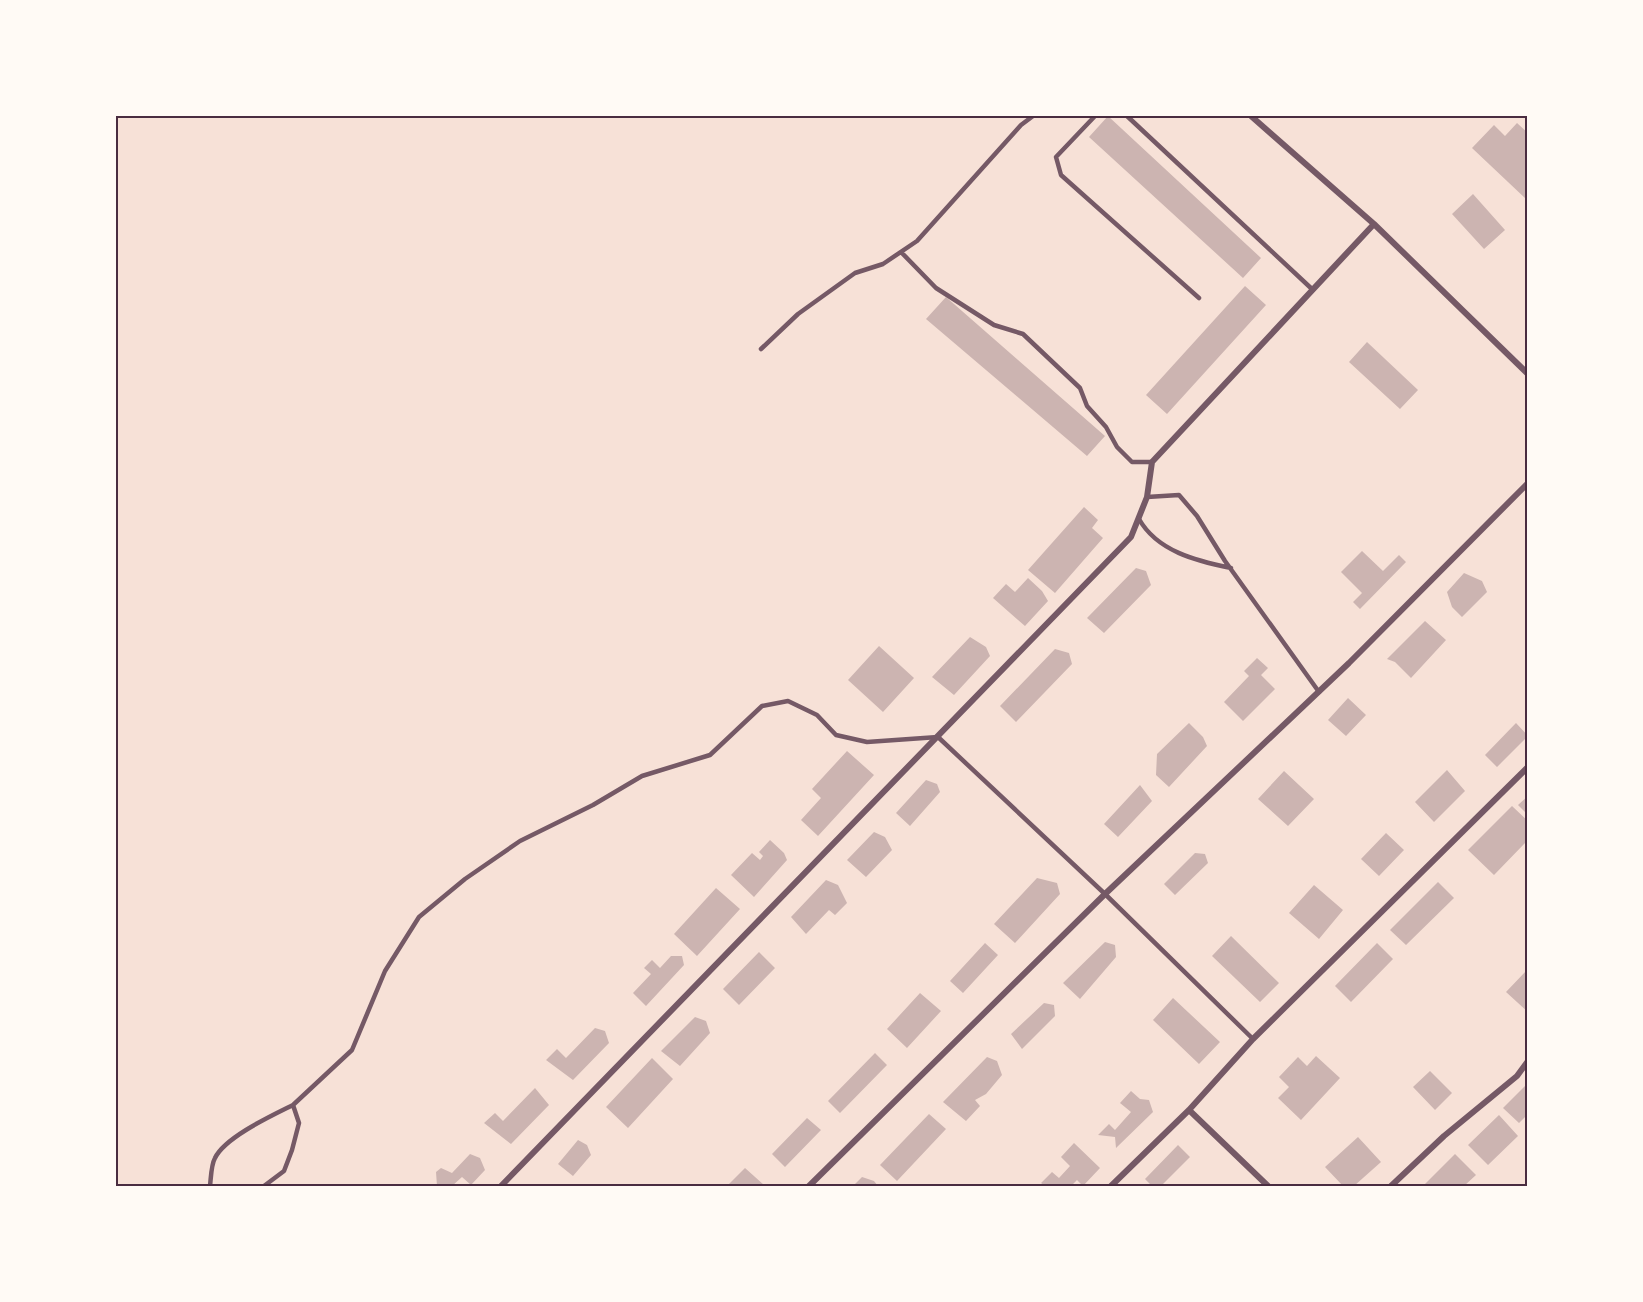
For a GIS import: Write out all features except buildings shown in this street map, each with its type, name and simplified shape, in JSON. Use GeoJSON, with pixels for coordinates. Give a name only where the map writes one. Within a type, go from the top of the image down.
{"type":"FeatureCollection","features":[{"type":"Feature","properties":{"kind":"street"},"geometry":{"type":"LineString","coordinates":[[1251,116],[1374,224],[1527,374]]}},
{"type":"Feature","properties":{"kind":"street"},"geometry":{"type":"LineString","coordinates":[[501,1186],[1131,537],[1147,496],[1152,462],[1374,224]]}},
{"type":"Feature","properties":{"kind":"street"},"geometry":{"type":"LineString","coordinates":[[809,1186],[1106,894],[1318,692],[1527,483]]}},
{"type":"Feature","properties":{"kind":"street"},"geometry":{"type":"LineString","coordinates":[[1111,1186],[1189,1110],[1252,1039],[1527,767]]}},
{"type":"Feature","properties":{"kind":"street"},"geometry":{"type":"LineString","coordinates":[[1391,1186],[1444,1136],[1517,1076],[1527,1061]]}},
{"type":"Feature","properties":{"kind":"street"},"geometry":{"type":"LineString","coordinates":[[1189,1110],[1268,1186]]}},
{"type":"Feature","properties":{"kind":"lane"},"geometry":{"type":"LineString","coordinates":[[761,349],[798,314],[855,273],[883,264],[917,241],[1021,125],[1033,116]]}},
{"type":"Feature","properties":{"kind":"lane"},"geometry":{"type":"LineString","coordinates":[[1095,116],[1056,157],[1061,175],[1199,298]]}},
{"type":"Feature","properties":{"kind":"lane"},"geometry":{"type":"LineString","coordinates":[[1127,116],[1313,290]]}},
{"type":"Feature","properties":{"kind":"lane"},"geometry":{"type":"LineString","coordinates":[[901,252],[936,288],[994,325],[1023,334],[1080,388],[1087,406],[1132,462],[1152,462]]}},
{"type":"Feature","properties":{"kind":"lane"},"geometry":{"type":"LineString","coordinates":[[1147,496],[1179,495],[1197,516],[1318,692]]}},
{"type":"Feature","properties":{"kind":"lane"},"geometry":{"type":"LineString","coordinates":[[1139,519],[1148,534],[1173,551],[1231,568]]}},
{"type":"Feature","properties":{"kind":"lane"},"geometry":{"type":"LineString","coordinates":[[210,1186],[214,1158],[226,1146],[266,1118],[293,1105],[352,1050],[385,971],[419,917],[465,879],[520,841],[593,805],[642,776],[710,755],[762,706],[788,701],[816,716],[836,735],[867,742],[939,737],[1106,894],[1252,1039]]}},
{"type":"Feature","properties":{"kind":"lane"},"geometry":{"type":"LineString","coordinates":[[264,1186],[284,1171],[292,1150],[299,1123],[293,1105]]}}]}
